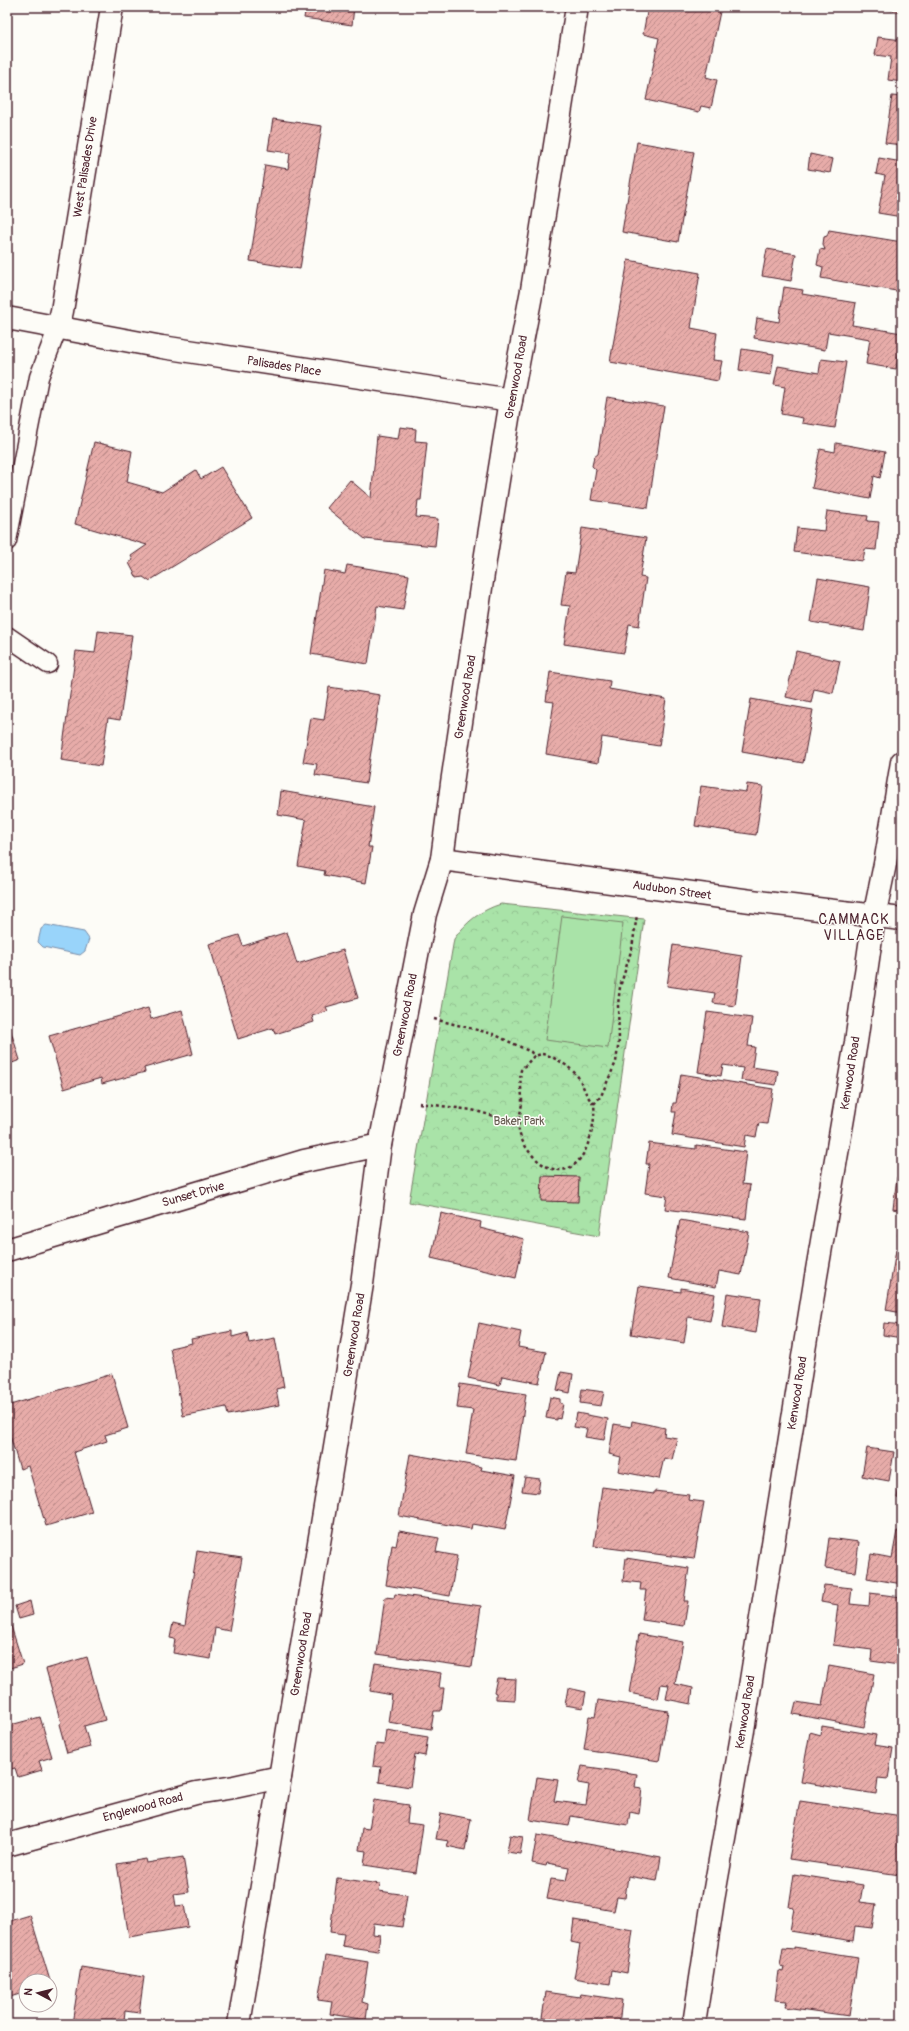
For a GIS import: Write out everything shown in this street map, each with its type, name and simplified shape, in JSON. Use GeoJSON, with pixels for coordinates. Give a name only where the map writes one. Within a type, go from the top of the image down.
{"type":"FeatureCollection","features":[{"type":"Feature","properties":{"kind":"street","name":"West Palisades Drive"},"geometry":{"type":"LineString","coordinates":[[58,327],[62,311],[112,7]]}},
{"type":"Feature","properties":{"kind":"street","name":"Greenwood Road"},"geometry":{"type":"LineString","coordinates":[[239,2024],[362,1284],[380,1145],[425,914],[442,858],[452,783],[511,400],[532,290],[576,7]]}},
{"type":"Feature","properties":{"kind":"street","name":"Palisades Place"},"geometry":{"type":"LineString","coordinates":[[7,318],[162,347],[511,400]]}},
{"type":"Feature","properties":{"kind":"street","name":"Kenwood Road"},"geometry":{"type":"LineString","coordinates":[[694,2024],[713,1900],[743,1730],[814,1284],[856,1042],[874,916],[885,864],[902,762]]}},
{"type":"Feature","properties":{"kind":"street","name":"Audubon Street"},"geometry":{"type":"LineString","coordinates":[[442,858],[902,919]]}},
{"type":"Feature","properties":{"kind":"street","name":"Sunset Drive"},"geometry":{"type":"LineString","coordinates":[[7,1250],[304,1161],[380,1145]]}},
{"type":"Feature","properties":{"kind":"street","name":"Englewood Road"},"geometry":{"type":"LineString","coordinates":[[7,1845],[196,1793],[234,1787],[280,1777]]}},
{"type":"Feature","properties":{"kind":"lane"},"geometry":{"type":"LineString","coordinates":[[7,540],[39,377],[58,327]]}},
{"type":"Feature","properties":{"kind":"lane"},"geometry":{"type":"LineString","coordinates":[[7,636],[48,664]]}},
{"type":"Feature","properties":{"kind":"path"},"geometry":{"type":"LineString","coordinates":[[594,1104],[584,1092],[577,1077],[560,1062],[549,1055],[542,1054],[534,1056],[520,1073],[522,1098],[519,1123],[521,1140],[533,1156],[550,1167],[558,1169],[568,1168],[575,1164],[585,1150],[593,1126],[594,1104],[601,1096],[616,1062],[620,1040],[618,1005],[620,987],[632,948],[637,915]]}},
{"type":"Feature","properties":{"kind":"path"},"geometry":{"type":"LineString","coordinates":[[434,1019],[493,1034],[531,1052],[534,1056]]}},
{"type":"Feature","properties":{"kind":"path"},"geometry":{"type":"LineString","coordinates":[[419,1103],[472,1110],[519,1123]]}},
{"type":"Feature","properties":{"kind":"green space","name":"Baker Park"},"geometry":{"type":"Polygon","coordinates":[[[501,904],[644,919],[599,1236],[409,1202],[454,939],[474,917],[501,904]]]}},
{"type":"Feature","properties":{"kind":"green space"},"geometry":{"type":"Polygon","coordinates":[[[562,916],[623,923],[608,1048],[545,1040],[562,916]]]}},
{"type":"Feature","properties":{"kind":"water"},"geometry":{"type":"Polygon","coordinates":[[[46,925],[84,932],[89,939],[85,951],[80,955],[43,947],[38,942],[41,929],[46,925]]]}},
{"type":"Feature","properties":{"kind":"building"},"geometry":{"type":"Polygon","coordinates":[[[306,7],[354,7],[352,25],[304,18],[306,7]]]}},
{"type":"Feature","properties":{"kind":"building"},"geometry":{"type":"Polygon","coordinates":[[[648,7],[721,7],[706,77],[717,80],[711,108],[701,106],[699,112],[646,100],[659,38],[643,34],[648,7]]]}},
{"type":"Feature","properties":{"kind":"building"},"geometry":{"type":"Polygon","coordinates":[[[871,7],[902,7],[902,12],[871,7]]]}},
{"type":"Feature","properties":{"kind":"building"},"geometry":{"type":"Polygon","coordinates":[[[878,37],[902,40],[902,82],[888,80],[891,57],[875,55],[878,37]]]}},
{"type":"Feature","properties":{"kind":"building"},"geometry":{"type":"Polygon","coordinates":[[[892,96],[902,97],[902,145],[885,143],[892,96]]]}},
{"type":"Feature","properties":{"kind":"building"},"geometry":{"type":"Polygon","coordinates":[[[273,119],[322,126],[300,269],[250,261],[265,165],[288,169],[290,153],[268,150],[273,119]]]}},
{"type":"Feature","properties":{"kind":"building"},"geometry":{"type":"Polygon","coordinates":[[[637,142],[694,152],[678,242],[622,232],[637,142]]]}},
{"type":"Feature","properties":{"kind":"building"},"geometry":{"type":"Polygon","coordinates":[[[810,154],[833,159],[830,173],[808,169],[810,154]]]}},
{"type":"Feature","properties":{"kind":"building"},"geometry":{"type":"Polygon","coordinates":[[[879,158],[902,162],[902,217],[878,213],[885,176],[876,174],[879,158]]]}},
{"type":"Feature","properties":{"kind":"building"},"geometry":{"type":"Polygon","coordinates":[[[829,230],[902,242],[902,292],[821,278],[823,267],[817,265],[820,249],[825,250],[823,244],[824,237],[827,236],[829,230]]]}},
{"type":"Feature","properties":{"kind":"building"},"geometry":{"type":"Polygon","coordinates":[[[767,249],[796,254],[791,281],[762,276],[767,249]]]}},
{"type":"Feature","properties":{"kind":"building"},"geometry":{"type":"Polygon","coordinates":[[[628,260],[700,273],[691,328],[717,333],[713,360],[722,361],[718,381],[610,362],[628,260]]]}},
{"type":"Feature","properties":{"kind":"building"},"geometry":{"type":"Polygon","coordinates":[[[784,287],[803,290],[802,294],[856,303],[852,325],[902,333],[896,369],[866,364],[870,339],[828,332],[825,350],[754,338],[757,318],[779,322],[784,287]]]}},
{"type":"Feature","properties":{"kind":"building"},"geometry":{"type":"Polygon","coordinates":[[[742,349],[774,354],[771,375],[739,370],[742,349]]]}},
{"type":"Feature","properties":{"kind":"building"},"geometry":{"type":"Polygon","coordinates":[[[821,359],[846,362],[835,428],[802,423],[803,418],[781,414],[785,387],[774,385],[778,366],[819,373],[821,359]]]}},
{"type":"Feature","properties":{"kind":"building"},"geometry":{"type":"Polygon","coordinates":[[[607,397],[664,406],[648,508],[591,500],[596,470],[592,466],[594,457],[598,454],[607,397]]]}},
{"type":"Feature","properties":{"kind":"building"},"geometry":{"type":"Polygon","coordinates":[[[400,427],[416,429],[415,441],[427,442],[421,500],[418,500],[416,517],[438,519],[435,546],[365,539],[327,508],[350,480],[371,498],[377,436],[398,439],[400,427]]]}},
{"type":"Feature","properties":{"kind":"building"},"geometry":{"type":"Polygon","coordinates":[[[94,442],[132,451],[127,482],[162,492],[196,470],[201,479],[221,467],[252,518],[149,581],[143,577],[137,578],[129,563],[133,560],[131,556],[147,545],[75,524],[94,442]]]}},
{"type":"Feature","properties":{"kind":"building"},"geometry":{"type":"Polygon","coordinates":[[[836,443],[885,452],[880,478],[874,476],[870,499],[812,488],[820,449],[835,452],[836,443]]]}},
{"type":"Feature","properties":{"kind":"building"},"geometry":{"type":"Polygon","coordinates":[[[827,511],[868,516],[867,521],[879,522],[876,550],[865,549],[863,561],[794,552],[797,528],[824,531],[827,511]]]}},
{"type":"Feature","properties":{"kind":"building"},"geometry":{"type":"Polygon","coordinates":[[[582,528],[646,538],[640,577],[646,578],[639,626],[629,624],[624,653],[564,644],[570,606],[561,605],[566,572],[575,573],[582,528]]]}},
{"type":"Feature","properties":{"kind":"building"},"geometry":{"type":"Polygon","coordinates":[[[347,565],[409,575],[403,610],[377,606],[368,664],[311,654],[324,570],[345,574],[347,565]]]}},
{"type":"Feature","properties":{"kind":"building"},"geometry":{"type":"Polygon","coordinates":[[[818,578],[870,587],[864,631],[811,622],[818,578]]]}},
{"type":"Feature","properties":{"kind":"building"},"geometry":{"type":"Polygon","coordinates":[[[98,631],[132,635],[120,720],[108,718],[101,766],[61,760],[76,651],[95,653],[98,631]]]}},
{"type":"Feature","properties":{"kind":"building"},"geometry":{"type":"Polygon","coordinates":[[[796,651],[840,661],[833,693],[814,689],[811,703],[786,697],[796,651]]]}},
{"type":"Feature","properties":{"kind":"building"},"geometry":{"type":"Polygon","coordinates":[[[550,672],[610,681],[609,689],[666,699],[659,746],[602,737],[598,763],[546,754],[554,702],[546,701],[550,672]]]}},
{"type":"Feature","properties":{"kind":"building"},"geometry":{"type":"Polygon","coordinates":[[[329,687],[380,695],[366,783],[315,775],[317,764],[303,762],[311,718],[324,720],[329,687]]]}},
{"type":"Feature","properties":{"kind":"building"},"geometry":{"type":"Polygon","coordinates":[[[751,699],[813,710],[803,763],[742,752],[751,699]]]}},
{"type":"Feature","properties":{"kind":"building"},"geometry":{"type":"Polygon","coordinates":[[[747,784],[763,786],[756,835],[695,826],[701,786],[746,792],[747,784]]]}},
{"type":"Feature","properties":{"kind":"building"},"geometry":{"type":"Polygon","coordinates":[[[281,791],[374,807],[368,847],[372,847],[366,883],[324,875],[325,871],[298,866],[306,820],[278,815],[281,791]]]}},
{"type":"Feature","properties":{"kind":"building"},"geometry":{"type":"Polygon","coordinates":[[[287,932],[297,964],[343,950],[358,998],[326,1007],[328,1011],[312,1016],[314,1022],[275,1034],[273,1028],[238,1039],[209,944],[239,935],[243,946],[287,932]]]}},
{"type":"Feature","properties":{"kind":"building"},"geometry":{"type":"Polygon","coordinates":[[[673,945],[742,956],[735,1006],[713,1003],[715,993],[667,986],[673,945]]]}},
{"type":"Feature","properties":{"kind":"building"},"geometry":{"type":"Polygon","coordinates":[[[148,1008],[151,1019],[182,1010],[193,1054],[144,1068],[145,1072],[102,1084],[101,1078],[64,1089],[49,1036],[148,1008]]]}},
{"type":"Feature","properties":{"kind":"building"},"geometry":{"type":"Polygon","coordinates":[[[707,1012],[752,1018],[748,1046],[755,1047],[752,1067],[778,1071],[776,1085],[741,1080],[743,1068],[723,1065],[721,1076],[698,1072],[707,1012]]]}},
{"type":"Feature","properties":{"kind":"building"},"geometry":{"type":"Polygon","coordinates":[[[7,1019],[20,1060],[7,1065],[7,1019]]]}},
{"type":"Feature","properties":{"kind":"building"},"geometry":{"type":"Polygon","coordinates":[[[681,1074],[773,1089],[767,1124],[759,1123],[756,1137],[746,1135],[744,1147],[672,1135],[676,1112],[672,1112],[673,1103],[676,1103],[681,1074]]]}},
{"type":"Feature","properties":{"kind":"building"},"geometry":{"type":"Polygon","coordinates":[[[649,1143],[696,1149],[696,1145],[746,1152],[742,1184],[750,1185],[746,1219],[665,1209],[667,1196],[645,1193],[649,1164],[646,1164],[649,1143]]]}},
{"type":"Feature","properties":{"kind":"building"},"geometry":{"type":"Polygon","coordinates":[[[542,1176],[579,1177],[578,1202],[541,1201],[542,1176]]]}},
{"type":"Feature","properties":{"kind":"building"},"geometry":{"type":"Polygon","coordinates":[[[897,1177],[902,1178],[902,1211],[893,1209],[897,1177]]]}},
{"type":"Feature","properties":{"kind":"building"},"geometry":{"type":"Polygon","coordinates":[[[902,1211],[902,1236],[898,1236],[902,1211]]]}},
{"type":"Feature","properties":{"kind":"building"},"geometry":{"type":"Polygon","coordinates":[[[441,1213],[481,1222],[480,1228],[524,1239],[516,1278],[431,1258],[441,1213]]]}},
{"type":"Feature","properties":{"kind":"building"},"geometry":{"type":"Polygon","coordinates":[[[680,1220],[749,1232],[741,1275],[719,1271],[716,1287],[669,1278],[680,1220]]]}},
{"type":"Feature","properties":{"kind":"building"},"geometry":{"type":"Polygon","coordinates":[[[896,1250],[902,1251],[902,1313],[886,1310],[896,1250]]]}},
{"type":"Feature","properties":{"kind":"building"},"geometry":{"type":"Polygon","coordinates":[[[639,1286],[681,1292],[681,1288],[715,1294],[710,1321],[688,1317],[684,1343],[631,1334],[639,1286]]]}},
{"type":"Feature","properties":{"kind":"building"},"geometry":{"type":"Polygon","coordinates":[[[727,1293],[761,1298],[756,1333],[722,1327],[727,1293]]]}},
{"type":"Feature","properties":{"kind":"building"},"geometry":{"type":"Polygon","coordinates":[[[479,1323],[521,1332],[518,1347],[546,1352],[539,1383],[502,1376],[500,1385],[468,1378],[479,1323]]]}},
{"type":"Feature","properties":{"kind":"building"},"geometry":{"type":"Polygon","coordinates":[[[884,1323],[902,1325],[902,1338],[883,1335],[884,1323]]]}},
{"type":"Feature","properties":{"kind":"building"},"geometry":{"type":"Polygon","coordinates":[[[232,1331],[232,1337],[247,1333],[249,1343],[275,1338],[284,1387],[276,1389],[279,1405],[228,1415],[226,1407],[183,1416],[170,1348],[192,1343],[191,1339],[232,1331]]]}},
{"type":"Feature","properties":{"kind":"building"},"geometry":{"type":"Polygon","coordinates":[[[561,1372],[573,1374],[570,1393],[557,1390],[561,1372]]]}},
{"type":"Feature","properties":{"kind":"building"},"geometry":{"type":"Polygon","coordinates":[[[112,1374],[128,1428],[105,1435],[107,1441],[74,1452],[92,1512],[46,1526],[28,1466],[20,1469],[7,1426],[7,1406],[112,1374]]]}},
{"type":"Feature","properties":{"kind":"building"},"geometry":{"type":"Polygon","coordinates":[[[460,1384],[526,1394],[516,1461],[466,1454],[473,1410],[457,1408],[460,1384]]]}},
{"type":"Feature","properties":{"kind":"building"},"geometry":{"type":"Polygon","coordinates":[[[582,1389],[604,1392],[601,1406],[580,1403],[582,1389]]]}},
{"type":"Feature","properties":{"kind":"building"},"geometry":{"type":"Polygon","coordinates":[[[550,1397],[560,1399],[560,1403],[563,1404],[560,1419],[557,1418],[557,1420],[546,1418],[550,1397]]]}},
{"type":"Feature","properties":{"kind":"building"},"geometry":{"type":"Polygon","coordinates":[[[577,1413],[608,1419],[604,1440],[585,1437],[587,1429],[574,1427],[577,1413]]]}},
{"type":"Feature","properties":{"kind":"building"},"geometry":{"type":"Polygon","coordinates":[[[632,1421],[665,1428],[664,1436],[677,1438],[672,1460],[664,1458],[659,1479],[618,1471],[621,1457],[609,1454],[614,1424],[631,1427],[632,1421]]]}},
{"type":"Feature","properties":{"kind":"building"},"geometry":{"type":"Polygon","coordinates":[[[867,1448],[894,1452],[889,1481],[862,1476],[867,1448]]]}},
{"type":"Feature","properties":{"kind":"building"},"geometry":{"type":"Polygon","coordinates":[[[410,1454],[482,1467],[481,1470],[515,1476],[505,1530],[472,1524],[471,1529],[399,1516],[410,1454]]]}},
{"type":"Feature","properties":{"kind":"building"},"geometry":{"type":"Polygon","coordinates":[[[902,1475],[902,1499],[897,1498],[902,1475]]]}},
{"type":"Feature","properties":{"kind":"building"},"geometry":{"type":"Polygon","coordinates":[[[525,1477],[540,1479],[538,1493],[522,1491],[525,1477]]]}},
{"type":"Feature","properties":{"kind":"building"},"geometry":{"type":"Polygon","coordinates":[[[602,1487],[654,1494],[654,1491],[689,1495],[688,1500],[704,1502],[694,1559],[594,1546],[602,1487]]]}},
{"type":"Feature","properties":{"kind":"building"},"geometry":{"type":"Polygon","coordinates":[[[399,1531],[439,1538],[436,1552],[457,1556],[450,1596],[386,1585],[392,1545],[396,1546],[399,1531]]]}},
{"type":"Feature","properties":{"kind":"building"},"geometry":{"type":"Polygon","coordinates":[[[897,1531],[902,1532],[902,1584],[867,1578],[871,1554],[892,1558],[897,1531]]]}},
{"type":"Feature","properties":{"kind":"building"},"geometry":{"type":"Polygon","coordinates":[[[829,1538],[859,1542],[855,1572],[825,1568],[829,1538]]]}},
{"type":"Feature","properties":{"kind":"building"},"geometry":{"type":"Polygon","coordinates":[[[197,1551],[242,1558],[229,1631],[215,1628],[211,1659],[173,1653],[175,1639],[170,1638],[173,1623],[185,1626],[197,1551]]]}},
{"type":"Feature","properties":{"kind":"building"},"geometry":{"type":"Polygon","coordinates":[[[626,1558],[689,1568],[684,1601],[688,1601],[684,1626],[642,1620],[646,1590],[640,1590],[641,1583],[623,1581],[626,1558]]]}},
{"type":"Feature","properties":{"kind":"building"},"geometry":{"type":"Polygon","coordinates":[[[824,1585],[852,1588],[850,1604],[869,1606],[870,1593],[902,1597],[902,1662],[899,1662],[899,1665],[871,1661],[872,1650],[833,1645],[838,1605],[821,1602],[824,1585]]]}},
{"type":"Feature","properties":{"kind":"building"},"geometry":{"type":"Polygon","coordinates":[[[395,1594],[481,1606],[472,1667],[377,1654],[385,1597],[394,1598],[395,1594]]]}},
{"type":"Feature","properties":{"kind":"building"},"geometry":{"type":"Polygon","coordinates":[[[30,1601],[33,1615],[19,1619],[15,1606],[30,1601]]]}},
{"type":"Feature","properties":{"kind":"building"},"geometry":{"type":"Polygon","coordinates":[[[11,1626],[23,1664],[7,1669],[7,1627],[11,1626]]]}},
{"type":"Feature","properties":{"kind":"building"},"geometry":{"type":"Polygon","coordinates":[[[639,1634],[683,1642],[675,1684],[693,1688],[691,1704],[666,1699],[669,1685],[661,1684],[658,1699],[629,1693],[639,1634]]]}},
{"type":"Feature","properties":{"kind":"building"},"geometry":{"type":"Polygon","coordinates":[[[87,1657],[105,1720],[84,1726],[90,1747],[67,1753],[59,1724],[61,1723],[46,1669],[87,1657]]]}},
{"type":"Feature","properties":{"kind":"building"},"geometry":{"type":"Polygon","coordinates":[[[375,1663],[441,1673],[439,1688],[444,1688],[441,1711],[434,1711],[431,1729],[388,1722],[392,1695],[370,1691],[375,1663]]]}},
{"type":"Feature","properties":{"kind":"building"},"geometry":{"type":"Polygon","coordinates":[[[829,1666],[874,1674],[864,1727],[793,1714],[796,1702],[822,1706],[829,1666]]]}},
{"type":"Feature","properties":{"kind":"building"},"geometry":{"type":"Polygon","coordinates":[[[497,1678],[516,1679],[515,1700],[496,1699],[496,1693],[494,1692],[497,1678]]]}},
{"type":"Feature","properties":{"kind":"building"},"geometry":{"type":"Polygon","coordinates":[[[568,1688],[586,1692],[583,1708],[565,1705],[568,1688]]]}},
{"type":"Feature","properties":{"kind":"building"},"geometry":{"type":"Polygon","coordinates":[[[598,1700],[668,1711],[659,1761],[584,1749],[589,1716],[595,1717],[598,1700]]]}},
{"type":"Feature","properties":{"kind":"building"},"geometry":{"type":"Polygon","coordinates":[[[40,1717],[52,1757],[39,1761],[42,1770],[18,1777],[15,1768],[7,1770],[7,1726],[40,1717]]]}},
{"type":"Feature","properties":{"kind":"building"},"geometry":{"type":"Polygon","coordinates":[[[822,1726],[876,1735],[874,1745],[893,1748],[888,1779],[878,1778],[876,1794],[801,1782],[810,1732],[821,1735],[822,1726]]]}},
{"type":"Feature","properties":{"kind":"building"},"geometry":{"type":"Polygon","coordinates":[[[386,1730],[428,1737],[425,1756],[415,1754],[410,1787],[379,1782],[381,1767],[373,1766],[376,1744],[384,1745],[386,1730]]]}},
{"type":"Feature","properties":{"kind":"building"},"geometry":{"type":"Polygon","coordinates":[[[582,1766],[637,1774],[635,1787],[642,1788],[639,1814],[630,1812],[628,1825],[571,1816],[569,1826],[530,1820],[537,1777],[558,1780],[554,1801],[586,1805],[589,1785],[578,1783],[582,1766]]]}},
{"type":"Feature","properties":{"kind":"building"},"geometry":{"type":"Polygon","coordinates":[[[374,1800],[409,1805],[407,1823],[423,1825],[416,1873],[364,1865],[366,1851],[359,1850],[362,1828],[369,1829],[374,1800]]]}},
{"type":"Feature","properties":{"kind":"building"},"geometry":{"type":"Polygon","coordinates":[[[800,1801],[902,1816],[902,1862],[900,1875],[789,1859],[800,1801]]]}},
{"type":"Feature","properties":{"kind":"building"},"geometry":{"type":"Polygon","coordinates":[[[441,1813],[471,1819],[465,1850],[447,1846],[449,1841],[436,1839],[441,1813]]]}},
{"type":"Feature","properties":{"kind":"building"},"geometry":{"type":"Polygon","coordinates":[[[510,1835],[523,1837],[520,1854],[507,1852],[510,1835]]]}},
{"type":"Feature","properties":{"kind":"building"},"geometry":{"type":"Polygon","coordinates":[[[537,1835],[661,1857],[657,1881],[628,1876],[625,1898],[617,1897],[614,1911],[547,1899],[551,1879],[566,1881],[569,1867],[547,1863],[546,1866],[532,1863],[537,1835]]]}},
{"type":"Feature","properties":{"kind":"building"},"geometry":{"type":"Polygon","coordinates":[[[183,1857],[189,1892],[174,1894],[176,1906],[184,1905],[188,1927],[129,1937],[117,1864],[146,1859],[147,1863],[183,1857]]]}},
{"type":"Feature","properties":{"kind":"building"},"geometry":{"type":"Polygon","coordinates":[[[794,1874],[863,1885],[860,1902],[876,1904],[872,1928],[855,1926],[853,1941],[790,1931],[794,1908],[789,1907],[794,1874]]]}},
{"type":"Feature","properties":{"kind":"building"},"geometry":{"type":"Polygon","coordinates":[[[337,1878],[380,1884],[379,1891],[407,1895],[402,1927],[374,1923],[373,1934],[380,1935],[378,1951],[342,1946],[344,1934],[330,1932],[337,1878]]]}},
{"type":"Feature","properties":{"kind":"building"},"geometry":{"type":"Polygon","coordinates":[[[30,1915],[48,1973],[18,1973],[18,1995],[7,1998],[7,1922],[30,1915]]]}},
{"type":"Feature","properties":{"kind":"building"},"geometry":{"type":"Polygon","coordinates":[[[574,1920],[633,1930],[627,1973],[612,1970],[610,1984],[574,1978],[580,1944],[571,1942],[574,1920]]]}},
{"type":"Feature","properties":{"kind":"building"},"geometry":{"type":"Polygon","coordinates":[[[794,1947],[858,1957],[849,2016],[785,2007],[787,2001],[775,2000],[779,1971],[783,1972],[784,1967],[780,1966],[783,1948],[794,1949],[794,1947]]]}},
{"type":"Feature","properties":{"kind":"building"},"geometry":{"type":"Polygon","coordinates":[[[326,1955],[368,1962],[362,2002],[368,2004],[366,2020],[330,2014],[332,2002],[318,2000],[326,1955]]]}},
{"type":"Feature","properties":{"kind":"building"},"geometry":{"type":"Polygon","coordinates":[[[81,1967],[144,1977],[139,2013],[125,2011],[124,2020],[118,2019],[117,2024],[72,2024],[81,1967]]]}},
{"type":"Feature","properties":{"kind":"building"},"geometry":{"type":"Polygon","coordinates":[[[546,1992],[580,1997],[581,1994],[622,2000],[619,2024],[576,2024],[542,2018],[546,1992]]]}},
{"type":"Feature","properties":{"kind":"building"},"geometry":{"type":"Polygon","coordinates":[[[769,2020],[785,2024],[768,2024],[769,2020]]]}},
{"type":"Feature","properties":{"kind":"district","name":"CAMMACK VILLAGE"},"geometry":{"type":"Point","coordinates":[854,928]}}]}
